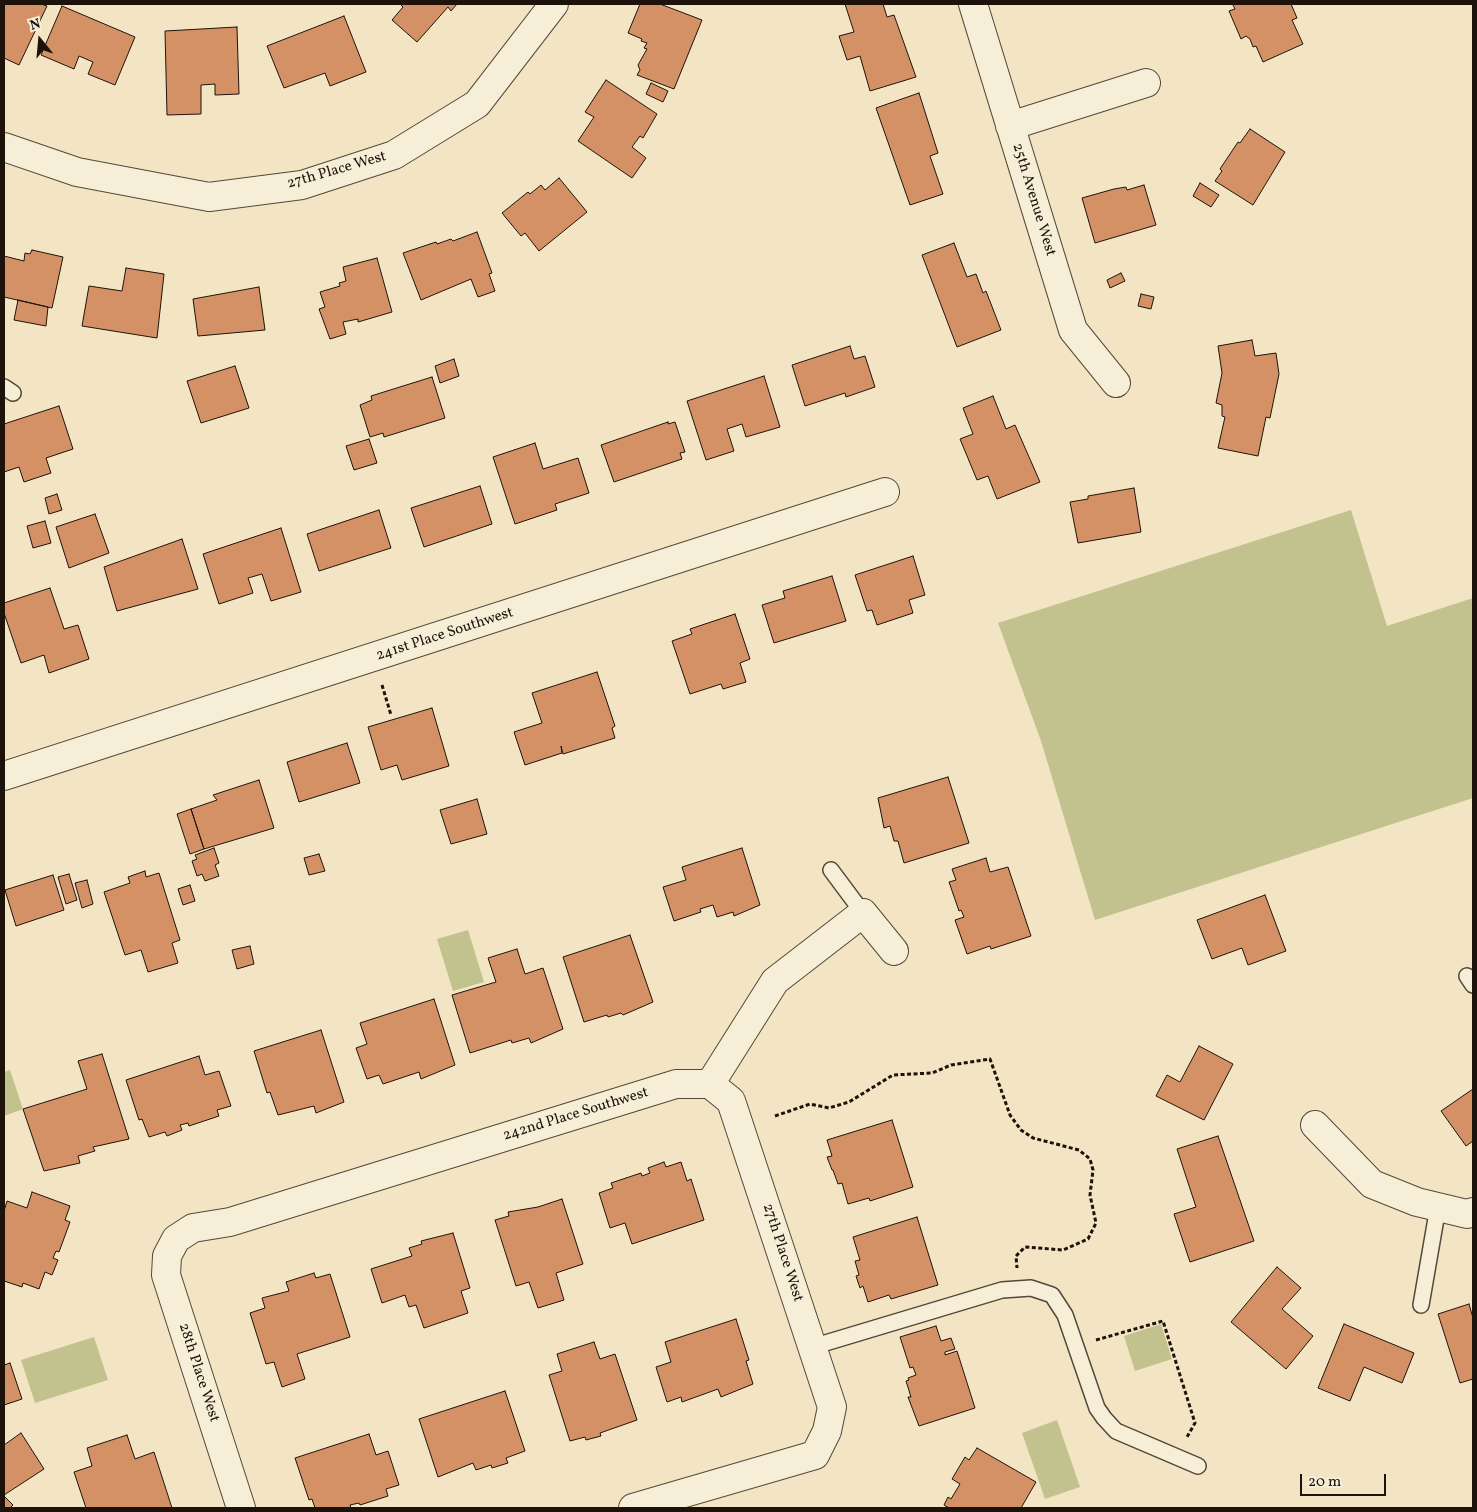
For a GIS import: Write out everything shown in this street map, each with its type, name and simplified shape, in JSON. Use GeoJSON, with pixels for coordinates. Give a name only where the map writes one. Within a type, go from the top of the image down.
{"type":"FeatureCollection","features":[{"type":"Feature","properties":{"kind":"street","name":"27th Place West"},"geometry":{"type":"LineString","coordinates":[[4,147],[77,172],[209,197],[302,185],[394,155],[477,104],[554,4]]}},
{"type":"Feature","properties":{"kind":"street","name":"25th Avenue West"},"geometry":{"type":"LineString","coordinates":[[972,4],[1073,330],[1116,383]]}},
{"type":"Feature","properties":{"kind":"street"},"geometry":{"type":"LineString","coordinates":[[1010,126],[1146,83]]}},
{"type":"Feature","properties":{"kind":"street","name":"241st Place Southwest"},"geometry":{"type":"LineString","coordinates":[[4,776],[885,492]]}},
{"type":"Feature","properties":{"kind":"street"},"geometry":{"type":"LineString","coordinates":[[710,1084],[775,981],[863,913],[894,951]]}},
{"type":"Feature","properties":{"kind":"street","name":"242nd Place Southwest"},"geometry":{"type":"LineString","coordinates":[[176,1239],[193,1228],[230,1222],[676,1084],[710,1084]]}},
{"type":"Feature","properties":{"kind":"street","name":"27th Place West"},"geometry":{"type":"LineString","coordinates":[[633,1508],[814,1455],[827,1431],[832,1407],[731,1101],[710,1084]]}},
{"type":"Feature","properties":{"kind":"street"},"geometry":{"type":"LineString","coordinates":[[1315,1125],[1372,1184],[1417,1202],[1468,1214],[1473,1212]]}},
{"type":"Feature","properties":{"kind":"street","name":"28th Place West"},"geometry":{"type":"LineString","coordinates":[[176,1239],[167,1256],[166,1275],[242,1508]]}},
{"type":"Feature","properties":{"kind":"lane"},"geometry":{"type":"LineString","coordinates":[[831,870],[863,913]]}},
{"type":"Feature","properties":{"kind":"lane"},"geometry":{"type":"LineString","coordinates":[[1421,1305],[1438,1207]]}},
{"type":"Feature","properties":{"kind":"lane"},"geometry":{"type":"LineString","coordinates":[[812,1347],[1002,1290],[1031,1288],[1052,1296],[1065,1315],[1097,1408],[1116,1431],[1198,1466]]}},
{"type":"Feature","properties":{"kind":"path"},"geometry":{"type":"LineString","coordinates":[[380,680],[391,715]]}},
{"type":"Feature","properties":{"kind":"path"},"geometry":{"type":"LineString","coordinates":[[775,1116],[810,1104],[829,1108],[849,1102],[893,1075],[932,1073],[951,1065],[990,1059],[1010,1115],[1021,1130],[1033,1138],[1079,1150],[1090,1159],[1093,1170],[1090,1195],[1096,1223],[1088,1239],[1063,1250],[1025,1247],[1016,1256],[1020,1289]]}},
{"type":"Feature","properties":{"kind":"path"},"geometry":{"type":"LineString","coordinates":[[1076,1346],[1164,1320],[1195,1423],[1177,1457]]}},
{"type":"Feature","properties":{"kind":"green space"},"geometry":{"type":"Polygon","coordinates":[[[1351,510],[1387,626],[1473,598],[1473,798],[1095,920],[1041,741],[998,623],[1351,510]]]}},
{"type":"Feature","properties":{"kind":"green space"},"geometry":{"type":"Polygon","coordinates":[[[468,930],[484,982],[453,991],[437,939],[468,930]]]}},
{"type":"Feature","properties":{"kind":"green space"},"geometry":{"type":"Polygon","coordinates":[[[10,1070],[23,1109],[4,1116],[4,1072],[10,1070]]]}},
{"type":"Feature","properties":{"kind":"green space"},"geometry":{"type":"Polygon","coordinates":[[[1161,1324],[1172,1359],[1135,1371],[1124,1336],[1161,1324]]]}},
{"type":"Feature","properties":{"kind":"green space"},"geometry":{"type":"Polygon","coordinates":[[[94,1337],[108,1380],[35,1403],[21,1360],[94,1337]]]}},
{"type":"Feature","properties":{"kind":"green space"},"geometry":{"type":"Polygon","coordinates":[[[1057,1420],[1080,1487],[1045,1499],[1022,1433],[1057,1420]]]}},
{"type":"Feature","properties":{"kind":"building"},"geometry":{"type":"Polygon","coordinates":[[[4,4],[41,4],[47,6],[19,65],[4,58],[4,4]]]}},
{"type":"Feature","properties":{"kind":"building"},"geometry":{"type":"Polygon","coordinates":[[[400,4],[457,4],[451,11],[448,7],[417,42],[392,20],[403,7],[400,4]]]}},
{"type":"Feature","properties":{"kind":"building"},"geometry":{"type":"Polygon","coordinates":[[[640,4],[660,4],[702,20],[674,89],[637,75],[640,70],[638,65],[647,49],[644,48],[647,43],[628,33],[640,4]]]}},
{"type":"Feature","properties":{"kind":"building"},"geometry":{"type":"Polygon","coordinates":[[[845,4],[883,4],[887,17],[894,15],[916,77],[870,91],[860,56],[847,60],[839,36],[854,32],[845,4]]]}},
{"type":"Feature","properties":{"kind":"building"},"geometry":{"type":"Polygon","coordinates":[[[1291,4],[1297,18],[1292,20],[1303,44],[1263,62],[1256,46],[1253,47],[1250,39],[1246,36],[1241,39],[1229,11],[1235,9],[1233,5],[1291,4]]]}},
{"type":"Feature","properties":{"kind":"building"},"geometry":{"type":"Polygon","coordinates":[[[62,6],[135,37],[115,85],[88,74],[93,62],[79,56],[74,69],[41,55],[62,6]]]}},
{"type":"Feature","properties":{"kind":"building"},"geometry":{"type":"Polygon","coordinates":[[[344,16],[366,72],[330,86],[325,73],[284,88],[267,46],[344,16]]]}},
{"type":"Feature","properties":{"kind":"building"},"geometry":{"type":"Polygon","coordinates":[[[237,27],[239,94],[215,95],[215,84],[201,85],[201,114],[167,115],[165,31],[237,27]]]}},
{"type":"Feature","properties":{"kind":"building"},"geometry":{"type":"Polygon","coordinates":[[[606,80],[657,114],[643,138],[640,136],[632,147],[646,158],[632,178],[578,141],[594,117],[585,112],[606,80]]]}},
{"type":"Feature","properties":{"kind":"building"},"geometry":{"type":"Polygon","coordinates":[[[651,83],[668,91],[663,102],[646,94],[651,83]]]}},
{"type":"Feature","properties":{"kind":"building"},"geometry":{"type":"Polygon","coordinates":[[[919,93],[938,153],[930,156],[943,194],[910,205],[876,108],[919,93]]]}},
{"type":"Feature","properties":{"kind":"building"},"geometry":{"type":"Polygon","coordinates":[[[1250,129],[1285,152],[1253,205],[1215,181],[1222,171],[1220,169],[1238,142],[1240,143],[1250,129]]]}},
{"type":"Feature","properties":{"kind":"building"},"geometry":{"type":"Polygon","coordinates":[[[559,178],[587,212],[539,251],[525,233],[521,236],[502,213],[528,192],[530,194],[541,185],[545,190],[559,178]]]}},
{"type":"Feature","properties":{"kind":"building"},"geometry":{"type":"Polygon","coordinates":[[[1200,183],[1219,195],[1211,207],[1193,196],[1200,183]]]}},
{"type":"Feature","properties":{"kind":"building"},"geometry":{"type":"Polygon","coordinates":[[[1144,185],[1156,225],[1095,243],[1082,198],[1114,189],[1126,187],[1127,190],[1144,185]]]}},
{"type":"Feature","properties":{"kind":"building"},"geometry":{"type":"Polygon","coordinates":[[[477,232],[492,273],[489,274],[495,291],[478,297],[471,279],[421,300],[403,253],[436,242],[437,244],[451,239],[453,241],[477,232]]]}},
{"type":"Feature","properties":{"kind":"building"},"geometry":{"type":"Polygon","coordinates":[[[954,243],[967,277],[976,274],[983,293],[986,291],[1001,330],[957,347],[922,255],[954,243]]]}},
{"type":"Feature","properties":{"kind":"building"},"geometry":{"type":"Polygon","coordinates":[[[32,250],[63,257],[52,308],[4,297],[4,256],[24,261],[25,253],[30,254],[32,250]]]}},
{"type":"Feature","properties":{"kind":"building"},"geometry":{"type":"Polygon","coordinates":[[[377,258],[392,312],[358,322],[358,319],[343,322],[346,334],[330,339],[319,309],[325,307],[320,292],[340,286],[339,283],[346,281],[343,267],[377,258]]]}},
{"type":"Feature","properties":{"kind":"building"},"geometry":{"type":"Polygon","coordinates":[[[126,268],[164,274],[157,338],[82,326],[89,286],[122,291],[126,268]]]}},
{"type":"Feature","properties":{"kind":"building"},"geometry":{"type":"Polygon","coordinates":[[[1121,273],[1125,281],[1110,288],[1107,280],[1121,273]]]}},
{"type":"Feature","properties":{"kind":"building"},"geometry":{"type":"Polygon","coordinates":[[[259,287],[265,330],[198,336],[193,299],[259,287]]]}},
{"type":"Feature","properties":{"kind":"building"},"geometry":{"type":"Polygon","coordinates":[[[1141,294],[1154,297],[1151,309],[1138,306],[1141,294]]]}},
{"type":"Feature","properties":{"kind":"building"},"geometry":{"type":"Polygon","coordinates":[[[18,300],[48,307],[46,326],[14,320],[18,300]]]}},
{"type":"Feature","properties":{"kind":"building"},"geometry":{"type":"Polygon","coordinates":[[[1252,340],[1255,356],[1276,353],[1279,374],[1270,418],[1266,417],[1258,456],[1218,448],[1225,417],[1222,416],[1222,405],[1216,403],[1222,373],[1218,346],[1252,340]]]}},
{"type":"Feature","properties":{"kind":"building"},"geometry":{"type":"Polygon","coordinates":[[[850,346],[854,359],[865,356],[875,387],[846,397],[845,393],[805,406],[792,365],[850,346]]]}},
{"type":"Feature","properties":{"kind":"building"},"geometry":{"type":"Polygon","coordinates":[[[454,359],[459,376],[440,383],[435,366],[454,359]]]}},
{"type":"Feature","properties":{"kind":"building"},"geometry":{"type":"Polygon","coordinates":[[[235,366],[249,408],[201,423],[187,381],[235,366]]]}},
{"type":"Feature","properties":{"kind":"building"},"geometry":{"type":"Polygon","coordinates":[[[764,376],[780,427],[746,437],[742,424],[727,429],[734,451],[706,460],[687,401],[764,376]]]}},
{"type":"Feature","properties":{"kind":"building"},"geometry":{"type":"Polygon","coordinates":[[[432,377],[445,418],[384,437],[383,433],[370,437],[360,405],[372,400],[371,396],[432,377]]]}},
{"type":"Feature","properties":{"kind":"building"},"geometry":{"type":"Polygon","coordinates":[[[993,396],[1006,429],[1015,425],[1040,482],[997,499],[988,476],[977,480],[960,439],[973,434],[963,408],[993,396]]]}},
{"type":"Feature","properties":{"kind":"building"},"geometry":{"type":"Polygon","coordinates":[[[59,406],[73,449],[46,458],[51,473],[24,482],[19,467],[4,472],[4,424],[59,406]]]}},
{"type":"Feature","properties":{"kind":"building"},"geometry":{"type":"Polygon","coordinates":[[[668,422],[668,424],[675,422],[685,452],[680,453],[682,459],[614,482],[601,445],[668,422]]]}},
{"type":"Feature","properties":{"kind":"building"},"geometry":{"type":"Polygon","coordinates":[[[369,439],[377,463],[354,470],[346,446],[369,439]]]}},
{"type":"Feature","properties":{"kind":"building"},"geometry":{"type":"Polygon","coordinates":[[[535,443],[543,469],[578,458],[589,493],[555,504],[557,510],[515,524],[493,457],[535,443]]]}},
{"type":"Feature","properties":{"kind":"building"},"geometry":{"type":"Polygon","coordinates":[[[480,486],[492,524],[424,547],[411,508],[480,486]]]}},
{"type":"Feature","properties":{"kind":"building"},"geometry":{"type":"Polygon","coordinates":[[[1134,488],[1141,532],[1078,543],[1070,502],[1088,499],[1088,496],[1134,488]]]}},
{"type":"Feature","properties":{"kind":"building"},"geometry":{"type":"Polygon","coordinates":[[[57,494],[62,510],[49,514],[45,498],[57,494]]]}},
{"type":"Feature","properties":{"kind":"building"},"geometry":{"type":"Polygon","coordinates":[[[379,510],[391,548],[319,571],[307,534],[379,510]]]}},
{"type":"Feature","properties":{"kind":"building"},"geometry":{"type":"Polygon","coordinates":[[[95,514],[109,553],[69,568],[56,527],[95,514]]]}},
{"type":"Feature","properties":{"kind":"building"},"geometry":{"type":"Polygon","coordinates":[[[45,521],[51,543],[33,548],[27,526],[45,521]]]}},
{"type":"Feature","properties":{"kind":"building"},"geometry":{"type":"Polygon","coordinates":[[[281,528],[301,592],[271,601],[262,574],[248,578],[253,593],[219,604],[203,554],[281,528]]]}},
{"type":"Feature","properties":{"kind":"building"},"geometry":{"type":"Polygon","coordinates":[[[182,539],[198,589],[117,611],[104,567],[182,539]]]}},
{"type":"Feature","properties":{"kind":"building"},"geometry":{"type":"Polygon","coordinates":[[[913,556],[925,595],[909,600],[913,613],[877,625],[872,610],[867,611],[855,575],[913,556]]]}},
{"type":"Feature","properties":{"kind":"building"},"geometry":{"type":"Polygon","coordinates":[[[832,576],[846,621],[774,643],[762,605],[785,598],[783,591],[832,576]]]}},
{"type":"Feature","properties":{"kind":"building"},"geometry":{"type":"Polygon","coordinates":[[[50,588],[64,629],[78,625],[89,659],[49,673],[44,655],[21,663],[4,613],[4,603],[50,588]]]}},
{"type":"Feature","properties":{"kind":"building"},"geometry":{"type":"Polygon","coordinates":[[[735,614],[750,659],[740,663],[746,682],[723,689],[721,684],[690,694],[672,641],[692,634],[690,629],[735,614]]]}},
{"type":"Feature","properties":{"kind":"building"},"geometry":{"type":"Polygon","coordinates":[[[597,672],[615,726],[612,728],[615,738],[563,754],[561,746],[562,753],[525,765],[514,732],[542,723],[532,693],[597,672]]]}},
{"type":"Feature","properties":{"kind":"building"},"geometry":{"type":"Polygon","coordinates":[[[432,708],[449,766],[402,780],[397,765],[381,770],[368,727],[432,708]]]}},
{"type":"Feature","properties":{"kind":"building"},"geometry":{"type":"Polygon","coordinates":[[[347,743],[360,783],[299,802],[287,762],[347,743]]]}},
{"type":"Feature","properties":{"kind":"building"},"geometry":{"type":"Polygon","coordinates":[[[948,777],[969,843],[904,863],[898,841],[894,841],[890,826],[884,828],[878,798],[948,777]]]}},
{"type":"Feature","properties":{"kind":"building"},"geometry":{"type":"Polygon","coordinates":[[[259,780],[274,828],[204,849],[191,809],[217,800],[213,795],[259,780]]]}},
{"type":"Feature","properties":{"kind":"building"},"geometry":{"type":"Polygon","coordinates":[[[477,799],[487,834],[451,844],[440,810],[477,799]]]}},
{"type":"Feature","properties":{"kind":"building"},"geometry":{"type":"Polygon","coordinates":[[[191,809],[204,849],[190,854],[177,814],[191,809]]]}},
{"type":"Feature","properties":{"kind":"building"},"geometry":{"type":"Polygon","coordinates":[[[214,848],[219,863],[215,865],[219,876],[205,881],[202,874],[197,876],[192,861],[197,859],[195,855],[214,848]]]}},
{"type":"Feature","properties":{"kind":"building"},"geometry":{"type":"Polygon","coordinates":[[[742,848],[760,905],[734,916],[733,912],[717,917],[713,905],[700,909],[701,912],[674,921],[663,887],[686,880],[682,867],[742,848]]]}},
{"type":"Feature","properties":{"kind":"building"},"geometry":{"type":"Polygon","coordinates":[[[319,854],[325,871],[309,875],[304,858],[319,854]]]}},
{"type":"Feature","properties":{"kind":"building"},"geometry":{"type":"Polygon","coordinates":[[[986,858],[990,872],[1008,867],[1031,936],[991,949],[990,946],[967,954],[955,920],[964,917],[961,910],[959,911],[949,882],[956,880],[952,869],[986,858]]]}},
{"type":"Feature","properties":{"kind":"building"},"geometry":{"type":"Polygon","coordinates":[[[145,871],[146,877],[159,873],[180,940],[172,943],[178,963],[148,972],[141,950],[125,955],[104,892],[130,883],[128,877],[145,871]]]}},
{"type":"Feature","properties":{"kind":"building"},"geometry":{"type":"Polygon","coordinates":[[[69,874],[77,900],[66,904],[58,877],[69,874]]]}},
{"type":"Feature","properties":{"kind":"building"},"geometry":{"type":"Polygon","coordinates":[[[53,875],[64,910],[16,926],[5,890],[53,875]]]}},
{"type":"Feature","properties":{"kind":"building"},"geometry":{"type":"Polygon","coordinates":[[[87,880],[93,904],[82,908],[75,883],[87,880]]]}},
{"type":"Feature","properties":{"kind":"building"},"geometry":{"type":"Polygon","coordinates":[[[190,885],[195,901],[183,905],[178,889],[190,885]]]}},
{"type":"Feature","properties":{"kind":"building"},"geometry":{"type":"Polygon","coordinates":[[[1265,895],[1286,951],[1248,965],[1242,948],[1212,959],[1197,920],[1265,895]]]}},
{"type":"Feature","properties":{"kind":"building"},"geometry":{"type":"Polygon","coordinates":[[[630,935],[653,1002],[623,1015],[621,1013],[608,1017],[607,1015],[584,1022],[563,957],[630,935]]]}},
{"type":"Feature","properties":{"kind":"building"},"geometry":{"type":"Polygon","coordinates":[[[250,946],[254,964],[237,969],[232,950],[250,946]]]}},
{"type":"Feature","properties":{"kind":"building"},"geometry":{"type":"Polygon","coordinates":[[[517,949],[525,974],[543,968],[563,1029],[531,1043],[529,1038],[512,1043],[511,1040],[470,1053],[452,995],[496,982],[488,958],[517,949]]]}},
{"type":"Feature","properties":{"kind":"building"},"geometry":{"type":"Polygon","coordinates":[[[434,999],[455,1065],[421,1079],[419,1072],[383,1084],[379,1075],[367,1079],[356,1048],[367,1044],[360,1023],[434,999]]]}},
{"type":"Feature","properties":{"kind":"building"},"geometry":{"type":"Polygon","coordinates":[[[321,1030],[344,1102],[316,1113],[314,1106],[278,1115],[270,1092],[267,1093],[254,1051],[321,1030]]]}},
{"type":"Feature","properties":{"kind":"building"},"geometry":{"type":"Polygon","coordinates":[[[1199,1046],[1233,1064],[1204,1120],[1156,1096],[1167,1075],[1180,1082],[1199,1046]]]}},
{"type":"Feature","properties":{"kind":"building"},"geometry":{"type":"Polygon","coordinates":[[[102,1054],[129,1139],[93,1147],[95,1151],[78,1156],[80,1163],[44,1171],[23,1109],[87,1089],[78,1061],[102,1054]]]}},
{"type":"Feature","properties":{"kind":"building"},"geometry":{"type":"Polygon","coordinates":[[[199,1056],[205,1075],[219,1071],[231,1106],[217,1110],[219,1116],[189,1126],[188,1123],[180,1125],[182,1130],[167,1136],[165,1132],[149,1137],[142,1119],[139,1120],[126,1080],[199,1056]]]}},
{"type":"Feature","properties":{"kind":"building"},"geometry":{"type":"Polygon","coordinates":[[[1473,1089],[1473,1141],[1466,1146],[1441,1111],[1473,1089]]]}},
{"type":"Feature","properties":{"kind":"building"},"geometry":{"type":"Polygon","coordinates":[[[892,1120],[913,1187],[870,1201],[869,1198],[848,1204],[842,1183],[838,1184],[827,1157],[832,1156],[827,1140],[892,1120]]]}},
{"type":"Feature","properties":{"kind":"building"},"geometry":{"type":"Polygon","coordinates":[[[1218,1136],[1254,1241],[1190,1262],[1174,1214],[1196,1207],[1177,1149],[1218,1136]]]}},
{"type":"Feature","properties":{"kind":"building"},"geometry":{"type":"Polygon","coordinates":[[[664,1162],[666,1167],[681,1162],[687,1181],[691,1179],[704,1220],[632,1244],[625,1223],[610,1228],[599,1193],[613,1188],[611,1183],[641,1173],[642,1176],[650,1173],[648,1168],[664,1162]]]}},
{"type":"Feature","properties":{"kind":"building"},"geometry":{"type":"Polygon","coordinates":[[[32,1192],[70,1206],[65,1220],[70,1222],[59,1252],[56,1251],[53,1258],[58,1260],[52,1275],[45,1272],[39,1289],[23,1283],[22,1287],[4,1281],[4,1211],[7,1201],[27,1208],[32,1192]]]}},
{"type":"Feature","properties":{"kind":"building"},"geometry":{"type":"Polygon","coordinates":[[[562,1199],[583,1264],[556,1273],[564,1300],[538,1308],[529,1282],[516,1286],[495,1220],[509,1216],[508,1212],[538,1207],[562,1199]]]}},
{"type":"Feature","properties":{"kind":"building"},"geometry":{"type":"Polygon","coordinates":[[[917,1217],[938,1285],[891,1299],[889,1295],[868,1302],[863,1286],[860,1288],[856,1276],[859,1275],[855,1261],[860,1260],[853,1237],[917,1217]]]}},
{"type":"Feature","properties":{"kind":"building"},"geometry":{"type":"Polygon","coordinates":[[[453,1233],[470,1288],[461,1291],[468,1313],[424,1328],[416,1305],[409,1307],[405,1295],[382,1303],[371,1269],[412,1256],[409,1248],[422,1244],[421,1241],[453,1233]]]}},
{"type":"Feature","properties":{"kind":"building"},"geometry":{"type":"Polygon","coordinates":[[[1277,1267],[1301,1288],[1282,1309],[1313,1336],[1286,1369],[1231,1322],[1277,1267]]]}},
{"type":"Feature","properties":{"kind":"building"},"geometry":{"type":"Polygon","coordinates":[[[314,1273],[316,1278],[330,1274],[350,1337],[297,1354],[305,1379],[282,1387],[274,1362],[266,1364],[250,1313],[265,1308],[262,1298],[289,1291],[286,1282],[314,1273]]]}},
{"type":"Feature","properties":{"kind":"building"},"geometry":{"type":"Polygon","coordinates":[[[1469,1304],[1473,1318],[1473,1379],[1460,1383],[1438,1314],[1469,1304]]]}},
{"type":"Feature","properties":{"kind":"building"},"geometry":{"type":"Polygon","coordinates":[[[736,1319],[749,1360],[746,1361],[753,1384],[721,1397],[718,1389],[682,1402],[681,1397],[667,1402],[656,1367],[671,1362],[665,1342],[736,1319]]]}},
{"type":"Feature","properties":{"kind":"building"},"geometry":{"type":"Polygon","coordinates":[[[1344,1324],[1414,1353],[1402,1383],[1364,1367],[1350,1401],[1318,1388],[1344,1324]]]}},
{"type":"Feature","properties":{"kind":"building"},"geometry":{"type":"Polygon","coordinates":[[[936,1326],[941,1341],[951,1338],[955,1349],[945,1352],[945,1355],[957,1351],[975,1408],[919,1426],[908,1397],[911,1397],[906,1381],[909,1380],[908,1378],[916,1375],[913,1367],[910,1368],[900,1337],[936,1326]]]}},
{"type":"Feature","properties":{"kind":"building"},"geometry":{"type":"Polygon","coordinates":[[[594,1342],[600,1359],[615,1354],[637,1420],[600,1433],[601,1436],[586,1440],[585,1437],[570,1441],[549,1375],[562,1371],[557,1354],[594,1342]]]}},
{"type":"Feature","properties":{"kind":"building"},"geometry":{"type":"Polygon","coordinates":[[[10,1363],[22,1399],[4,1405],[4,1365],[10,1363]]]}},
{"type":"Feature","properties":{"kind":"building"},"geometry":{"type":"Polygon","coordinates":[[[505,1391],[525,1451],[506,1458],[508,1463],[492,1468],[491,1465],[476,1470],[473,1463],[438,1477],[419,1419],[505,1391]]]}},
{"type":"Feature","properties":{"kind":"building"},"geometry":{"type":"Polygon","coordinates":[[[21,1433],[44,1469],[4,1495],[4,1445],[21,1433]]]}},
{"type":"Feature","properties":{"kind":"building"},"geometry":{"type":"Polygon","coordinates":[[[369,1434],[376,1455],[388,1451],[399,1485],[386,1489],[388,1496],[360,1505],[359,1503],[350,1505],[351,1508],[315,1508],[312,1499],[309,1500],[295,1458],[369,1434]]]}},
{"type":"Feature","properties":{"kind":"building"},"geometry":{"type":"Polygon","coordinates":[[[127,1435],[135,1459],[154,1452],[172,1508],[86,1508],[74,1472],[92,1466],[87,1448],[127,1435]]]}},
{"type":"Feature","properties":{"kind":"building"},"geometry":{"type":"Polygon","coordinates":[[[977,1448],[1036,1482],[1021,1508],[949,1508],[944,1505],[948,1497],[951,1499],[960,1484],[952,1479],[965,1457],[969,1460],[977,1448]]]}},
{"type":"Feature","properties":{"kind":"building"},"geometry":{"type":"Polygon","coordinates":[[[4,1496],[13,1505],[10,1508],[4,1508],[4,1496]]]}}]}
